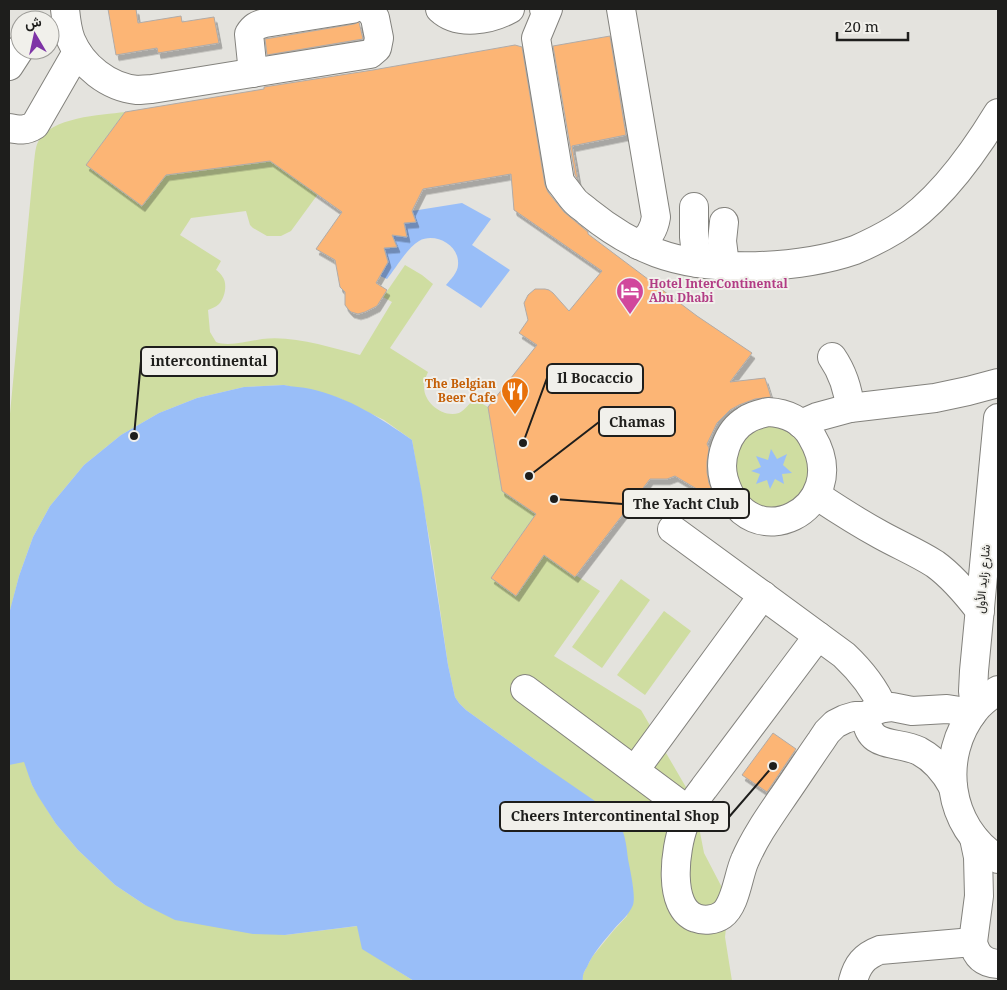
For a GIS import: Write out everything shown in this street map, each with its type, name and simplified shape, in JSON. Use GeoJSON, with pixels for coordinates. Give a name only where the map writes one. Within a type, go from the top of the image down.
{"type":"FeatureCollection","features":[{"type":"Feature","properties":{"kind":"street"},"geometry":{"type":"LineString","coordinates":[[65,9],[70,38],[86,64],[103,77],[122,87],[137,90],[253,74],[370,54],[377,48],[379,38],[375,18],[367,9]]}},
{"type":"Feature","properties":{"kind":"street"},"geometry":{"type":"LineString","coordinates":[[253,74],[249,34],[255,26],[265,22],[352,9]]}},
{"type":"Feature","properties":{"kind":"street"},"geometry":{"type":"LineString","coordinates":[[440,9],[450,16],[472,19],[494,16],[510,9]]}},
{"type":"Feature","properties":{"kind":"street"},"geometry":{"type":"LineString","coordinates":[[544,9],[548,9],[536,38],[560,182],[574,201],[603,224],[638,245],[677,259],[725,265],[767,265],[809,260],[855,250],[897,228],[933,198],[972,152],[998,113]]}},
{"type":"Feature","properties":{"kind":"street"},"geometry":{"type":"LineString","coordinates":[[621,9],[656,217],[651,234],[638,245]]}},
{"type":"Feature","properties":{"kind":"street"},"geometry":{"type":"LineString","coordinates":[[9,128],[25,130],[35,125],[77,52]]}},
{"type":"Feature","properties":{"kind":"street"},"geometry":{"type":"LineString","coordinates":[[694,207],[694,237],[697,263]]}},
{"type":"Feature","properties":{"kind":"street"},"geometry":{"type":"LineString","coordinates":[[724,222],[722,242],[725,265]]}},
{"type":"Feature","properties":{"kind":"street"},"geometry":{"type":"LineString","coordinates":[[832,357],[840,368],[845,381],[849,394],[850,408]]}},
{"type":"Feature","properties":{"kind":"street"},"geometry":{"type":"LineString","coordinates":[[801,424],[817,417],[850,408],[935,398],[998,383]]}},
{"type":"Feature","properties":{"kind":"street"},"geometry":{"type":"LineString","coordinates":[[768,412],[780,413],[791,417],[801,424],[817,444],[821,457],[822,470],[816,495],[809,506],[791,518],[760,520],[751,516],[733,501],[723,477],[724,451],[729,439],[736,428],[745,420],[768,412]]}},
{"type":"Feature","properties":{"kind":"street","name":"شارع زايد الأول"},"geometry":{"type":"LineString","coordinates":[[973,712],[974,671],[998,418]]}},
{"type":"Feature","properties":{"kind":"street"},"geometry":{"type":"LineString","coordinates":[[816,495],[935,565],[952,578],[980,611]]}},
{"type":"Feature","properties":{"kind":"street"},"geometry":{"type":"LineString","coordinates":[[672,529],[844,655],[863,674],[874,690],[875,712],[867,723],[869,730],[880,741],[886,744],[907,746],[919,751],[939,766],[947,776],[952,787],[959,812],[966,826],[974,838],[998,859]]}},
{"type":"Feature","properties":{"kind":"street"},"geometry":{"type":"LineString","coordinates":[[635,770],[762,595]]}},
{"type":"Feature","properties":{"kind":"street"},"geometry":{"type":"LineString","coordinates":[[818,636],[700,793],[689,811],[679,840],[677,890],[683,909],[698,919],[707,920],[715,918],[722,915],[728,909],[745,860],[756,839],[827,732],[835,724],[855,716],[892,707],[912,711],[947,708],[973,712]]}},
{"type":"Feature","properties":{"kind":"street"},"geometry":{"type":"LineString","coordinates":[[525,689],[689,811]]}},
{"type":"Feature","properties":{"kind":"street"},"geometry":{"type":"LineString","coordinates":[[952,787],[955,747],[963,728],[973,712],[998,690]]}},
{"type":"Feature","properties":{"kind":"street"},"geometry":{"type":"LineString","coordinates":[[974,838],[978,857],[979,896],[973,942],[978,956],[984,961],[998,964]]}},
{"type":"Feature","properties":{"kind":"street"},"geometry":{"type":"LineString","coordinates":[[853,981],[855,971],[861,962],[870,954],[880,950],[973,942]]}},
{"type":"Feature","properties":{"kind":"green space"},"geometry":{"type":"Polygon","coordinates":[[[125,112],[86,165],[166,175],[270,161],[318,194],[291,231],[281,236],[267,236],[253,228],[250,225],[246,211],[191,218],[180,235],[221,261],[216,270],[225,282],[224,294],[219,304],[208,310],[210,332],[216,342],[232,344],[274,338],[298,340],[360,355],[392,302],[383,297],[405,265],[433,284],[390,348],[428,372],[424,383],[425,393],[427,399],[436,408],[447,413],[459,413],[474,399],[488,407],[502,491],[536,514],[491,578],[516,596],[543,554],[600,591],[554,656],[641,710],[694,801],[704,853],[729,901],[725,937],[732,981],[583,981],[582,976],[592,957],[627,916],[633,889],[629,869],[541,764],[466,710],[455,697],[448,665],[432,554],[412,440],[384,420],[339,398],[284,385],[244,387],[197,398],[159,413],[121,435],[84,465],[50,506],[33,537],[19,576],[9,615],[9,424],[36,147],[44,134],[64,122],[90,116],[125,112]]]}},
{"type":"Feature","properties":{"kind":"green space"},"geometry":{"type":"Polygon","coordinates":[[[771,426],[786,428],[802,437],[815,469],[800,498],[779,508],[764,508],[747,499],[737,488],[734,453],[744,437],[756,429],[771,426]]]}},
{"type":"Feature","properties":{"kind":"green space"},"geometry":{"type":"Polygon","coordinates":[[[621,579],[650,600],[602,668],[572,647],[621,579]]]}},
{"type":"Feature","properties":{"kind":"green space"},"geometry":{"type":"Polygon","coordinates":[[[664,611],[691,631],[645,695],[617,675],[664,611]]]}},
{"type":"Feature","properties":{"kind":"green space"},"geometry":{"type":"Polygon","coordinates":[[[9,705],[32,785],[56,824],[78,850],[115,885],[145,905],[285,935],[358,926],[390,966],[414,981],[9,981],[9,705]]]}},
{"type":"Feature","properties":{"kind":"water"},"geometry":{"type":"Polygon","coordinates":[[[462,203],[491,219],[472,245],[510,270],[481,308],[446,285],[457,270],[458,258],[451,246],[439,239],[432,238],[419,241],[406,253],[387,279],[380,276],[384,248],[397,247],[392,235],[407,237],[404,223],[415,221],[412,211],[462,203]]]}},
{"type":"Feature","properties":{"kind":"water"},"geometry":{"type":"Polygon","coordinates":[[[284,385],[311,389],[338,397],[377,417],[412,440],[448,665],[455,697],[466,710],[611,812],[619,823],[624,834],[634,901],[627,915],[592,957],[584,974],[583,981],[414,981],[362,949],[357,926],[285,935],[253,934],[175,920],[145,905],[115,885],[78,850],[56,824],[32,785],[24,762],[9,765],[10,610],[19,576],[33,537],[50,506],[84,465],[121,435],[159,413],[197,398],[244,387],[284,385]]]}},
{"type":"Feature","properties":{"kind":"water"},"geometry":{"type":"Polygon","coordinates":[[[771,449],[777,459],[787,454],[783,465],[792,473],[782,474],[784,484],[775,479],[770,489],[767,480],[756,484],[760,474],[751,471],[761,467],[756,456],[768,460],[771,449]]]}},
{"type":"Feature","properties":{"kind":"building"},"geometry":{"type":"Polygon","coordinates":[[[108,9],[136,9],[138,23],[181,16],[182,22],[214,17],[219,43],[158,53],[157,48],[116,55],[108,9]]]}},
{"type":"Feature","properties":{"kind":"building"},"geometry":{"type":"Polygon","coordinates":[[[359,22],[363,39],[267,55],[265,39],[359,22]]]}},
{"type":"Feature","properties":{"kind":"building"},"geometry":{"type":"Polygon","coordinates":[[[610,36],[626,135],[572,146],[578,180],[575,175],[553,46],[610,36]]]}},
{"type":"Feature","properties":{"kind":"building","name":"Hotel InterContinental Abu Dhabi"},"geometry":{"type":"Polygon","coordinates":[[[515,45],[522,47],[545,185],[548,192],[564,212],[588,234],[697,316],[752,353],[730,382],[765,378],[771,397],[755,399],[739,405],[730,410],[717,423],[707,444],[709,448],[707,472],[714,494],[712,498],[675,476],[667,479],[650,479],[575,577],[544,555],[516,596],[491,578],[536,514],[502,491],[488,407],[537,345],[519,333],[528,320],[524,303],[528,295],[535,289],[549,290],[569,311],[602,271],[514,210],[511,174],[423,189],[412,211],[416,222],[404,223],[407,237],[392,235],[397,247],[384,248],[388,262],[376,283],[387,290],[377,306],[358,314],[351,312],[345,305],[345,292],[340,287],[335,260],[316,249],[342,212],[270,161],[166,175],[142,206],[86,165],[125,112],[515,45]]]}},
{"type":"Feature","properties":{"kind":"building"},"geometry":{"type":"Polygon","coordinates":[[[773,733],[796,749],[767,792],[742,775],[773,733]]]}},
{"type":"Feature","properties":{"kind":"place","name":"Hotel InterContinental Abu Dhabi"},"geometry":{"type":"Point","coordinates":[630,315]}},
{"type":"Feature","properties":{"kind":"place","name":"The Belgian Beer Cafe"},"geometry":{"type":"Point","coordinates":[515,415]}},
{"type":"Feature","properties":{"kind":"place","name":"intercontinental"},"geometry":{"type":"Point","coordinates":[134,436]}},
{"type":"Feature","properties":{"kind":"place","name":"Il Bocaccio"},"geometry":{"type":"Point","coordinates":[523,443]}},
{"type":"Feature","properties":{"kind":"place","name":"Chamas"},"geometry":{"type":"Point","coordinates":[529,476]}},
{"type":"Feature","properties":{"kind":"place","name":"The Yacht Club"},"geometry":{"type":"Point","coordinates":[554,499]}},
{"type":"Feature","properties":{"kind":"place","name":"Cheers Intercontinental Shop"},"geometry":{"type":"Point","coordinates":[773,766]}}]}
